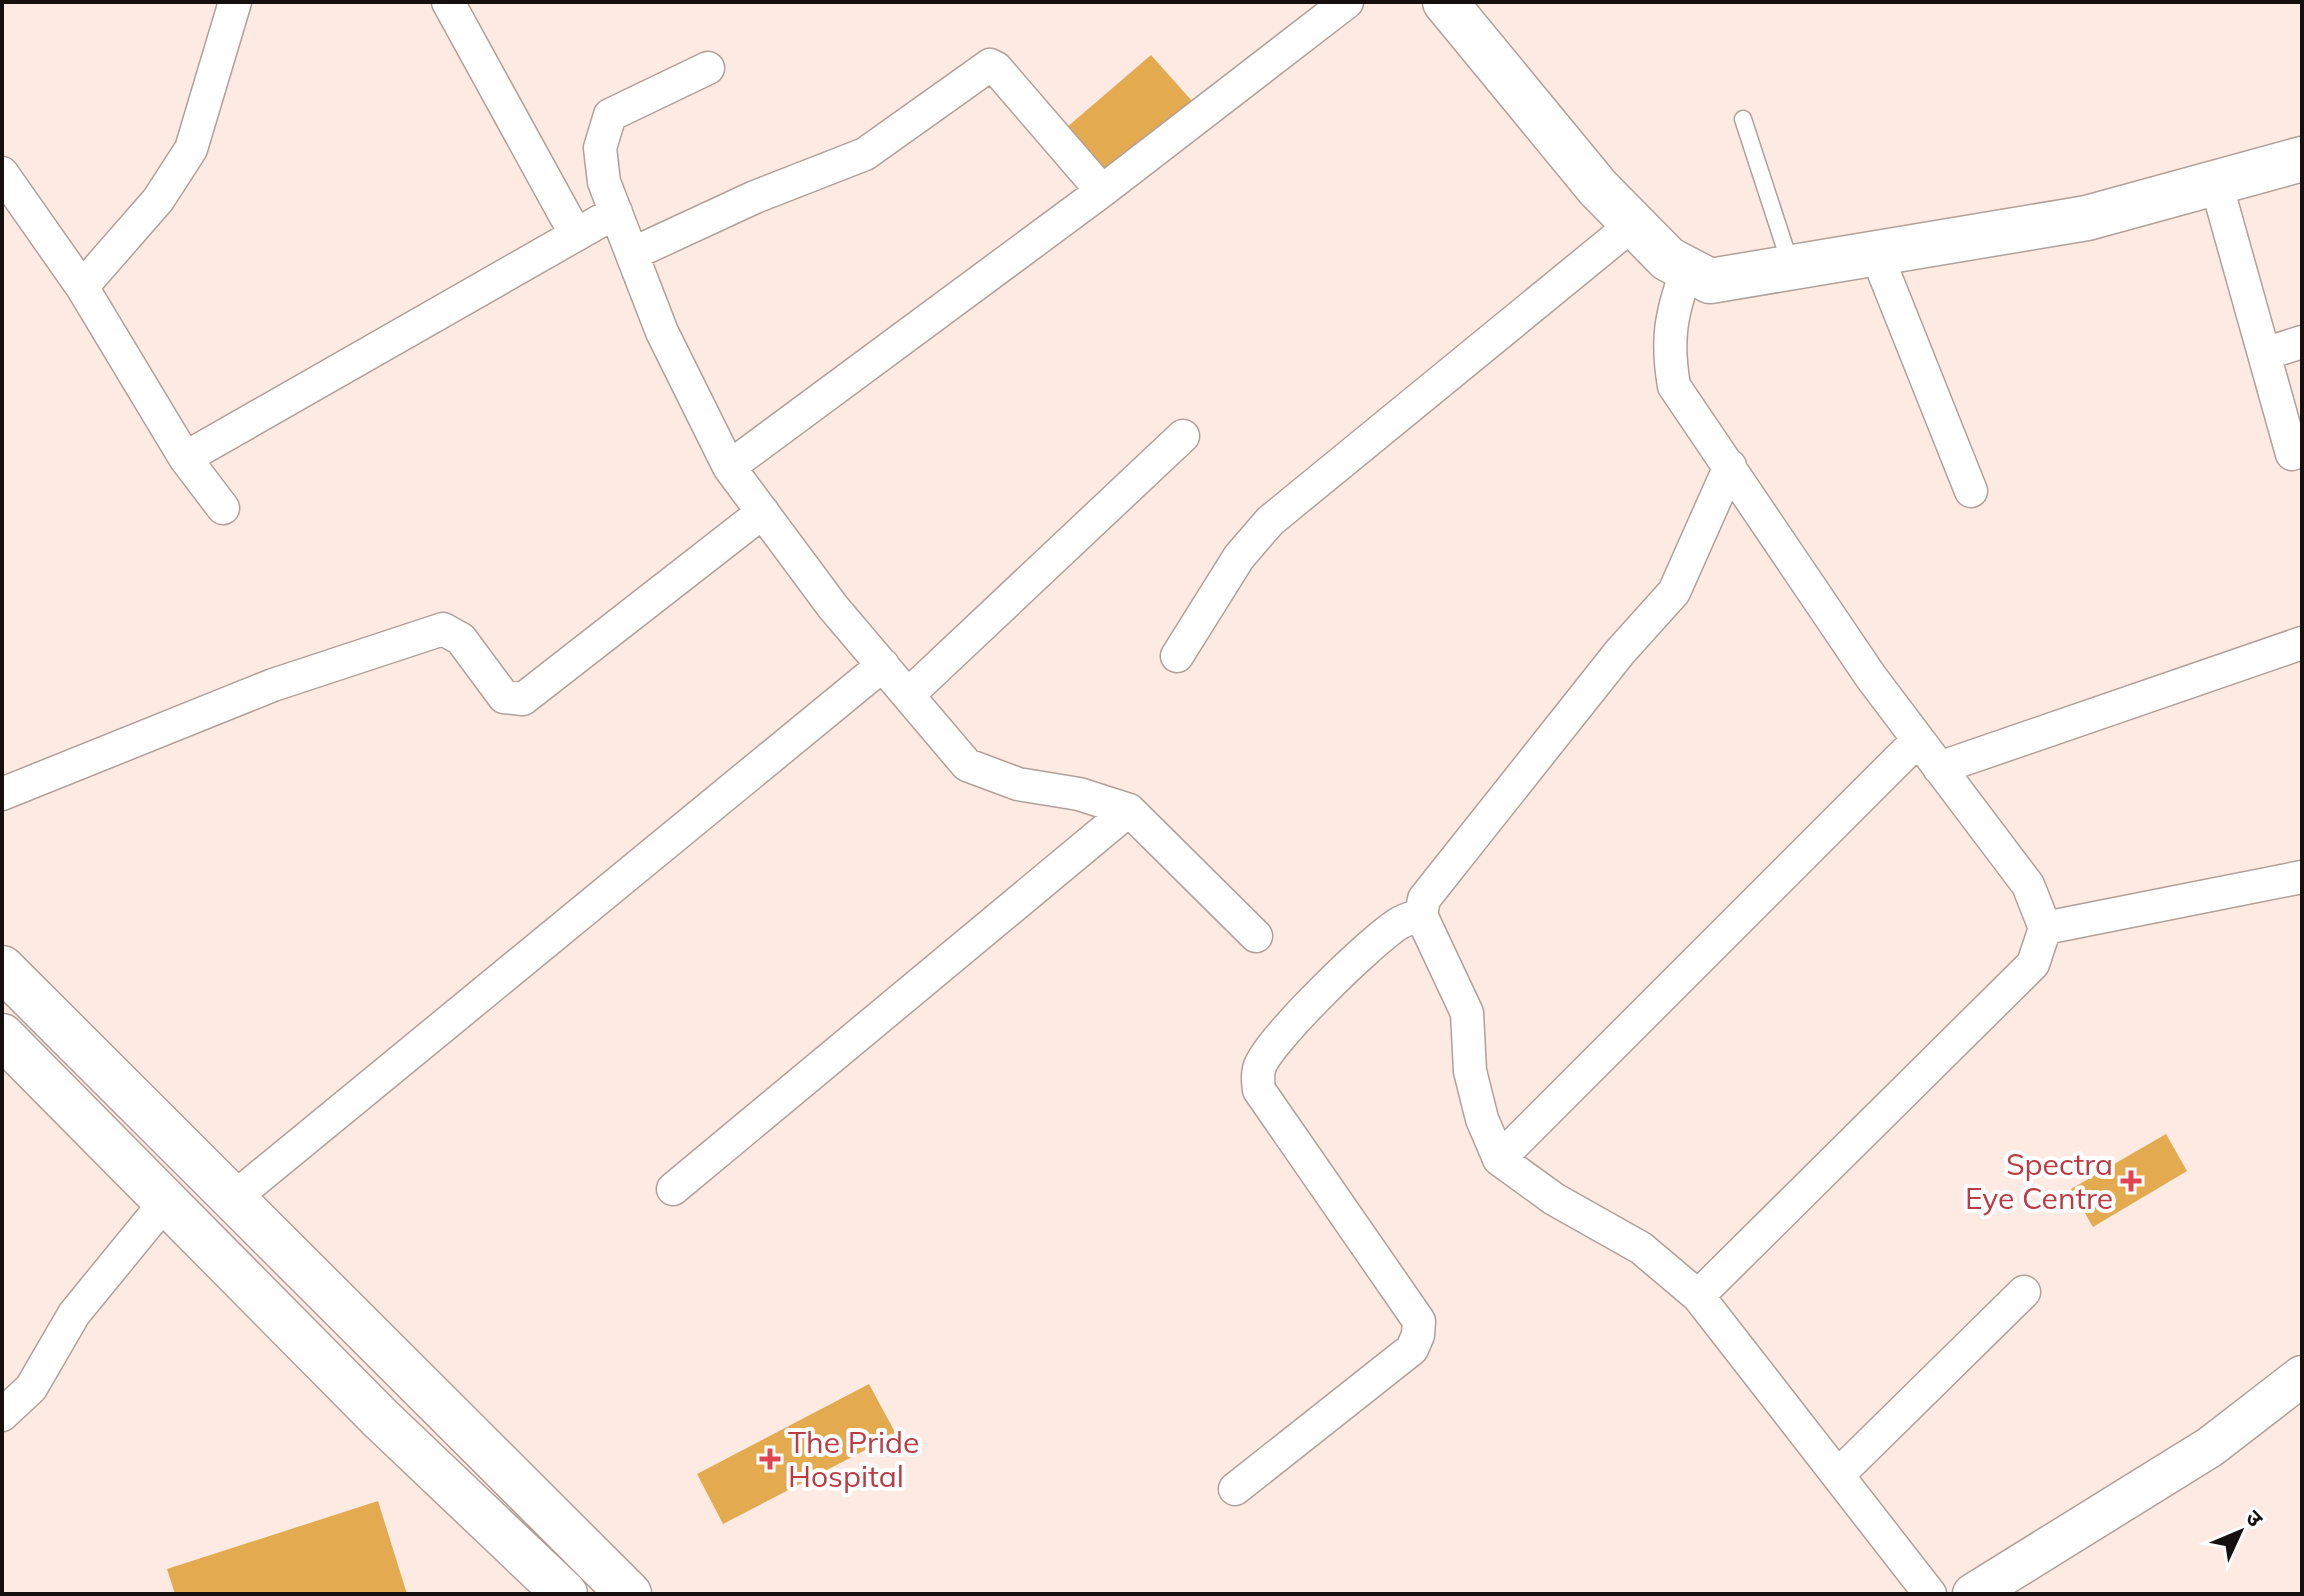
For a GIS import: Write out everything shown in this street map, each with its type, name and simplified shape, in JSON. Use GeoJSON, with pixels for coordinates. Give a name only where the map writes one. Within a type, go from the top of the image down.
{"type":"FeatureCollection","features":[{"type":"Feature","properties":{"kind":"main road"},"geometry":{"type":"LineString","coordinates":[[1445,2],[1598,188],[1668,259],[1710,281],[2087,218],[2302,159]]}},
{"type":"Feature","properties":{"kind":"main road"},"geometry":{"type":"LineString","coordinates":[[2,968],[235,1197],[629,1594]]}},
{"type":"Feature","properties":{"kind":"main road"},"geometry":{"type":"LineString","coordinates":[[2,1036],[380,1418],[560,1589],[584,1551]]}},
{"type":"Feature","properties":{"kind":"street"},"geometry":{"type":"LineString","coordinates":[[82,287],[158,200],[191,149],[235,2]]}},
{"type":"Feature","properties":{"kind":"street"},"geometry":{"type":"LineString","coordinates":[[448,2],[576,235]]}},
{"type":"Feature","properties":{"kind":"street"},"geometry":{"type":"LineString","coordinates":[[729,467],[1102,191],[1347,2]]}},
{"type":"Feature","properties":{"kind":"street"},"geometry":{"type":"LineString","coordinates":[[632,254],[755,197],[865,154],[990,65],[996,68],[1102,191]]}},
{"type":"Feature","properties":{"kind":"street"},"geometry":{"type":"LineString","coordinates":[[708,68],[610,115],[600,148],[604,182],[662,332],[729,467],[833,607],[967,765],[1018,784],[1079,794],[1129,810],[1256,936]]}},
{"type":"Feature","properties":{"kind":"street"},"geometry":{"type":"LineString","coordinates":[[2,173],[82,287],[185,458],[223,508]]}},
{"type":"Feature","properties":{"kind":"street"},"geometry":{"type":"LineString","coordinates":[[2216,183],[2292,454]]}},
{"type":"Feature","properties":{"kind":"street"},"geometry":{"type":"LineString","coordinates":[[185,458],[616,212]]}},
{"type":"Feature","properties":{"kind":"street"},"geometry":{"type":"LineString","coordinates":[[1177,656],[1239,557],[1270,521],[1633,224]]}},
{"type":"Feature","properties":{"kind":"street"},"geometry":{"type":"LineString","coordinates":[[1876,253],[1971,491]]}},
{"type":"Feature","properties":{"kind":"street"},"geometry":{"type":"LineString","coordinates":[[1687,269],[1672,312],[1668,349],[1674,386],[1871,677],[2028,885],[2045,928],[2033,964],[1698,1296]]}},
{"type":"Feature","properties":{"kind":"street"},"geometry":{"type":"LineString","coordinates":[[2264,354],[2302,342]]}},
{"type":"Feature","properties":{"kind":"street"},"geometry":{"type":"LineString","coordinates":[[908,695],[1183,436]]}},
{"type":"Feature","properties":{"kind":"street"},"geometry":{"type":"LineString","coordinates":[[1730,466],[1674,592],[1620,652],[1424,899],[1421,915],[1467,1013],[1470,1071],[1482,1119],[1499,1159],[1554,1199],[1641,1248],[1698,1296],[1930,1594]]}},
{"type":"Feature","properties":{"kind":"street"},"geometry":{"type":"LineString","coordinates":[[2,794],[273,685],[443,629],[461,639],[504,697],[523,699],[763,512]]}},
{"type":"Feature","properties":{"kind":"street"},"geometry":{"type":"LineString","coordinates":[[1939,768],[2302,643]]}},
{"type":"Feature","properties":{"kind":"street"},"geometry":{"type":"LineString","coordinates":[[235,1197],[883,665]]}},
{"type":"Feature","properties":{"kind":"street"},"geometry":{"type":"LineString","coordinates":[[1499,1159],[1918,740]]}},
{"type":"Feature","properties":{"kind":"street"},"geometry":{"type":"LineString","coordinates":[[673,1189],[1129,810]]}},
{"type":"Feature","properties":{"kind":"street"},"geometry":{"type":"LineString","coordinates":[[2045,928],[2302,877]]}},
{"type":"Feature","properties":{"kind":"street"},"geometry":{"type":"LineString","coordinates":[[1235,1489],[1412,1349],[1418,1335],[1419,1321],[1259,1090],[1257,1079],[1260,1066],[1274,1043],[1327,988],[1398,923],[1421,915]]}},
{"type":"Feature","properties":{"kind":"street"},"geometry":{"type":"LineString","coordinates":[[2,1415],[21,1402],[74,1314],[167,1200]]}},
{"type":"Feature","properties":{"kind":"street"},"geometry":{"type":"LineString","coordinates":[[1838,1475],[2024,1292]]}},
{"type":"Feature","properties":{"kind":"street"},"geometry":{"type":"LineString","coordinates":[[1973,1594],[2210,1447],[2302,1376]]}},
{"type":"Feature","properties":{"kind":"lane"},"geometry":{"type":"LineString","coordinates":[[1743,119],[1791,268]]}},
{"type":"Feature","properties":{"kind":"building"},"geometry":{"type":"Polygon","coordinates":[[[1151,55],[1192,101],[1100,181],[1059,134],[1151,55]]]}},
{"type":"Feature","properties":{"kind":"building"},"geometry":{"type":"Polygon","coordinates":[[[2166,1134],[2187,1171],[2093,1227],[2071,1189],[2166,1134]]]}},
{"type":"Feature","properties":{"kind":"building"},"geometry":{"type":"Polygon","coordinates":[[[869,1384],[896,1434],[723,1524],[697,1474],[869,1384]]]}},
{"type":"Feature","properties":{"kind":"building"},"geometry":{"type":"Polygon","coordinates":[[[378,1501],[407,1594],[175,1594],[167,1569],[378,1501]]]}},
{"type":"Feature","properties":{"kind":"place","name":"Spectra Eye Centre"},"geometry":{"type":"Point","coordinates":[2131,1181]}},
{"type":"Feature","properties":{"kind":"place","name":"The Pride Hospital"},"geometry":{"type":"Point","coordinates":[770,1459]}}]}
